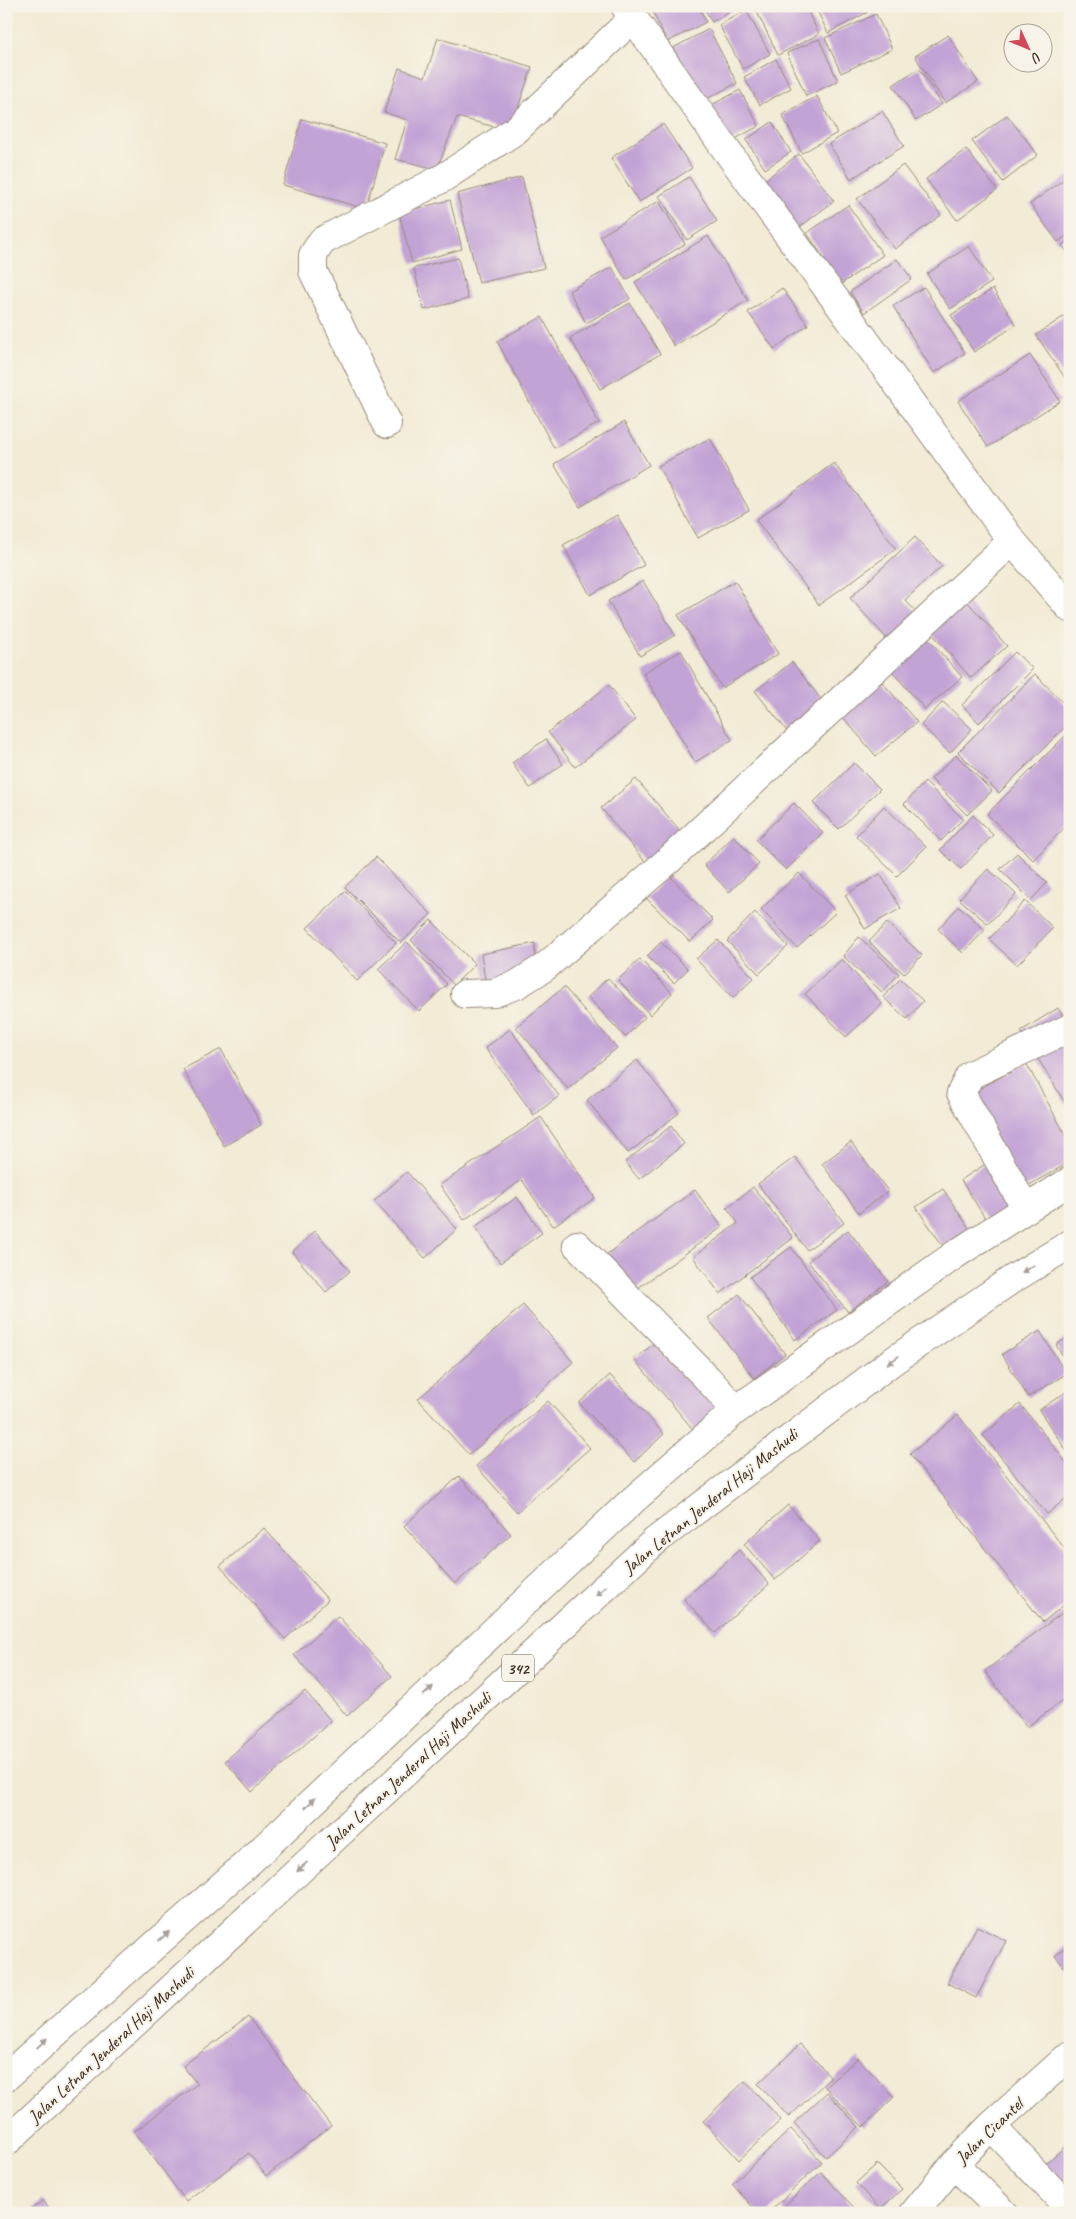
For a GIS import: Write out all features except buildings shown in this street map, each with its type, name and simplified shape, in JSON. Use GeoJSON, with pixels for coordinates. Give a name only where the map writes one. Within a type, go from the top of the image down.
{"type":"FeatureCollection","features":[{"type":"Feature","properties":{"kind":"street"},"geometry":{"type":"LineString","coordinates":[[387,424],[313,272],[313,255],[322,241],[443,178],[516,130],[628,13],[1012,541],[1070,608]]}},
{"type":"Feature","properties":{"kind":"street"},"geometry":{"type":"LineString","coordinates":[[465,994],[494,993],[516,985],[545,967],[670,859],[1012,541]]}},
{"type":"Feature","properties":{"kind":"street"},"geometry":{"type":"LineString","coordinates":[[1026,1209],[961,1093],[970,1076],[1070,1028]]}},
{"type":"Feature","properties":{"kind":"street","name":"342"},"geometry":{"type":"LineString","coordinates":[[6,2077],[251,1860],[632,1501],[736,1410],[940,1265],[1070,1181]]}},
{"type":"Feature","properties":{"kind":"street","name":"Jalan Letnan Jenderal Haji Mashudi"},"geometry":{"type":"LineString","coordinates":[[6,2142],[654,1542],[890,1363],[1010,1280],[1070,1244]]}},
{"type":"Feature","properties":{"kind":"street"},"geometry":{"type":"LineString","coordinates":[[577,1245],[736,1410]]}},
{"type":"Feature","properties":{"kind":"street"},"geometry":{"type":"LineString","coordinates":[[251,1860],[280,1887]]}},
{"type":"Feature","properties":{"kind":"street","name":"Jalan Cicantel"},"geometry":{"type":"LineString","coordinates":[[914,2213],[954,2164],[991,2126],[1070,2056]]}},
{"type":"Feature","properties":{"kind":"street"},"geometry":{"type":"LineString","coordinates":[[991,2126],[1070,2209]]}},
{"type":"Feature","properties":{"kind":"street"},"geometry":{"type":"LineString","coordinates":[[954,2164],[1004,2213]]}}]}
